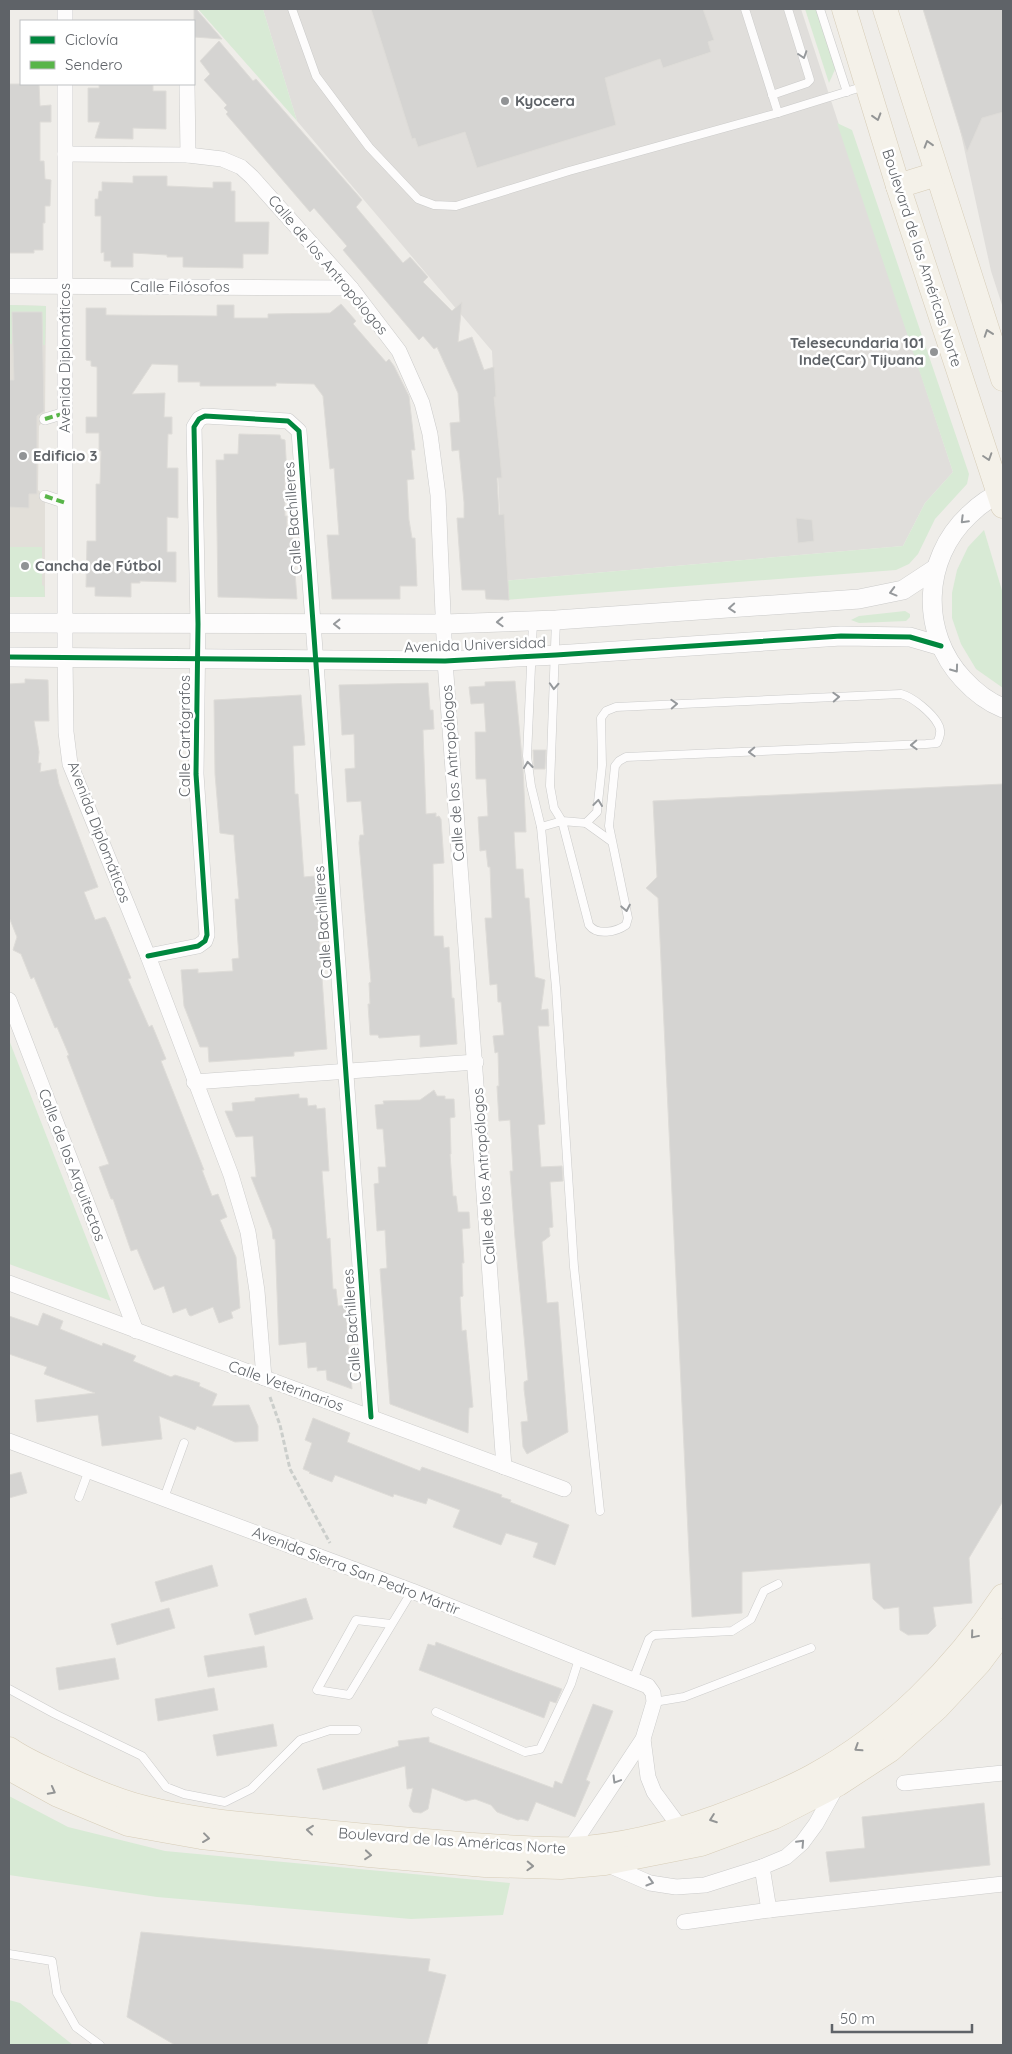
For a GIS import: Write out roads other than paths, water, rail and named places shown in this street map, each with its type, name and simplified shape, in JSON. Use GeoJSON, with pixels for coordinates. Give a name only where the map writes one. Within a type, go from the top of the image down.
{"type":"FeatureCollection","features":[{"type":"Feature","properties":{"kind":"main road","name":"Boulevard de las Américas Norte"},"geometry":{"type":"LineString","coordinates":[[844,9],[857,89],[898,186],[1002,497]]}},
{"type":"Feature","properties":{"kind":"main road"},"geometry":{"type":"LineString","coordinates":[[885,9],[1003,379]]}},
{"type":"Feature","properties":{"kind":"main road"},"geometry":{"type":"LineString","coordinates":[[898,186],[937,174]]}},
{"type":"Feature","properties":{"kind":"main road","name":"Boulevard de las Américas Norte"},"geometry":{"type":"LineString","coordinates":[[9,1749],[22,1758],[102,1794],[144,1808],[186,1817],[409,1840],[499,1847],[570,1849],[609,1845],[682,1830],[759,1802],[814,1776],[862,1745],[902,1714],[944,1672],[988,1620],[1003,1596]]}},
{"type":"Feature","properties":{"kind":"main road","name":"Boulevard de las Américas Norte"},"geometry":{"type":"LineString","coordinates":[[9,1768],[58,1795],[128,1824],[201,1838],[484,1865],[561,1867],[605,1864],[701,1844],[774,1817],[838,1784],[890,1750],[937,1708],[979,1663],[1003,1631]]}},
{"type":"Feature","properties":{"kind":"street","name":"Avenida Diplomáticos"},"geometry":{"type":"LineString","coordinates":[[65,85],[65,623],[66,732],[70,764],[148,956],[231,1176],[248,1232],[257,1291],[264,1378]]}},
{"type":"Feature","properties":{"kind":"street"},"geometry":{"type":"LineString","coordinates":[[187,85],[188,155]]}},
{"type":"Feature","properties":{"kind":"street","name":"Calle de los Antropólogos"},"geometry":{"type":"LineString","coordinates":[[65,154],[188,155],[222,159],[241,166],[351,288],[399,351],[422,403],[430,434],[438,495],[445,661],[476,1062],[504,1467]]}},
{"type":"Feature","properties":{"kind":"street","name":"Calle Filósofos"},"geometry":{"type":"LineString","coordinates":[[9,286],[351,288]]}},
{"type":"Feature","properties":{"kind":"street"},"geometry":{"type":"LineString","coordinates":[[45,418],[65,413]]}},
{"type":"Feature","properties":{"kind":"street","name":"Calle Cartógrafos"},"geometry":{"type":"LineString","coordinates":[[148,956],[198,946],[208,935],[196,774],[198,624],[194,428],[199,419],[205,416],[288,421],[295,426]]}},
{"type":"Feature","properties":{"kind":"street","name":"Calle Bachilleres"},"geometry":{"type":"LineString","coordinates":[[295,426],[299,431],[317,660],[371,1417]]}},
{"type":"Feature","properties":{"kind":"street"},"geometry":{"type":"LineString","coordinates":[[45,496],[66,503]]}},
{"type":"Feature","properties":{"kind":"street"},"geometry":{"type":"LineString","coordinates":[[1002,497],[978,507],[959,524],[945,545],[935,569],[932,588],[932,608],[934,628],[941,646],[955,670],[974,690],[1003,708]]}},
{"type":"Feature","properties":{"kind":"street","name":"Avenida Universidad"},"geometry":{"type":"LineString","coordinates":[[9,622],[444,624],[556,620],[859,599],[903,590],[935,569]]}},
{"type":"Feature","properties":{"kind":"street","name":"Avenida Universidad"},"geometry":{"type":"LineString","coordinates":[[9,657],[445,661],[841,636],[910,638],[941,646]]}},
{"type":"Feature","properties":{"kind":"street","name":"Calle de los Arquitectos"},"geometry":{"type":"LineString","coordinates":[[9,1000],[136,1330]]}},
{"type":"Feature","properties":{"kind":"street"},"geometry":{"type":"LineString","coordinates":[[194,1082],[476,1062]]}},
{"type":"Feature","properties":{"kind":"street","name":"Calle Veterinarios"},"geometry":{"type":"LineString","coordinates":[[9,1283],[564,1489]]}},
{"type":"Feature","properties":{"kind":"street","name":"Avenida Sierra San Pedro Mártir"},"geometry":{"type":"LineString","coordinates":[[9,1441],[412,1591],[648,1686],[653,1693],[654,1702]]}},
{"type":"Feature","properties":{"kind":"street"},"geometry":{"type":"LineString","coordinates":[[570,1849],[643,1739],[654,1702]]}},
{"type":"Feature","properties":{"kind":"street"},"geometry":{"type":"LineString","coordinates":[[643,1739],[648,1776],[654,1792],[682,1830]]}},
{"type":"Feature","properties":{"kind":"street"},"geometry":{"type":"LineString","coordinates":[[904,1783],[1003,1773]]}},
{"type":"Feature","properties":{"kind":"street"},"geometry":{"type":"LineString","coordinates":[[605,1864],[650,1883],[676,1886],[706,1885],[762,1867],[786,1857],[802,1843],[816,1824],[838,1784]]}},
{"type":"Feature","properties":{"kind":"street"},"geometry":{"type":"LineString","coordinates":[[762,1867],[769,1910]]}},
{"type":"Feature","properties":{"kind":"street"},"geometry":{"type":"LineString","coordinates":[[684,1922],[769,1910],[1003,1884]]}},
{"type":"Feature","properties":{"kind":"lane"},"geometry":{"type":"LineString","coordinates":[[292,9],[316,76],[369,147],[418,198],[434,205],[456,206],[569,171],[857,89],[820,9]]}},
{"type":"Feature","properties":{"kind":"lane"},"geometry":{"type":"LineString","coordinates":[[745,9],[778,113]]}},
{"type":"Feature","properties":{"kind":"lane"},"geometry":{"type":"LineString","coordinates":[[772,95],[808,83],[810,80],[788,9]]}},
{"type":"Feature","properties":{"kind":"lane"},"geometry":{"type":"LineString","coordinates":[[533,620],[527,756],[531,786],[541,827],[556,988],[574,1267],[600,1511]]}},
{"type":"Feature","properties":{"kind":"lane"},"geometry":{"type":"LineString","coordinates":[[556,620],[550,786],[554,808],[562,821],[589,925],[592,930],[598,932],[618,930],[626,925],[628,918],[609,826],[615,766],[618,761],[626,757],[926,744],[937,743],[941,735],[939,724],[915,700],[901,694],[616,707],[606,711],[601,718],[602,765],[596,812],[586,824]]}},
{"type":"Feature","properties":{"kind":"lane"},"geometry":{"type":"LineString","coordinates":[[541,827],[562,821],[586,824],[611,841]]}},
{"type":"Feature","properties":{"kind":"lane"},"geometry":{"type":"LineString","coordinates":[[164,1498],[184,1443]]}},
{"type":"Feature","properties":{"kind":"lane"},"geometry":{"type":"LineString","coordinates":[[79,1497],[88,1470]]}},
{"type":"Feature","properties":{"kind":"lane"},"geometry":{"type":"LineString","coordinates":[[633,1680],[649,1639],[654,1635],[732,1631],[750,1619],[764,1591],[778,1584]]}},
{"type":"Feature","properties":{"kind":"lane"},"geometry":{"type":"LineString","coordinates":[[391,1624],[356,1620],[317,1690],[348,1695],[412,1591]]}},
{"type":"Feature","properties":{"kind":"lane"},"geometry":{"type":"LineString","coordinates":[[654,1702],[684,1697],[810,1648]]}},
{"type":"Feature","properties":{"kind":"lane"},"geometry":{"type":"LineString","coordinates":[[436,1712],[525,1752],[540,1748],[571,1684],[580,1659]]}},
{"type":"Feature","properties":{"kind":"lane"},"geometry":{"type":"LineString","coordinates":[[9,1689],[142,1756],[166,1787],[184,1794],[225,1802],[251,1789],[300,1740],[330,1730],[357,1730]]}},
{"type":"Feature","properties":{"kind":"lane"},"geometry":{"type":"LineString","coordinates":[[9,1954],[52,1961],[57,1993],[76,2027],[100,2045]]}},
{"type":"Feature","properties":{"kind":"place","name":"Kyocera"},"geometry":{"type":"Point","coordinates":[505,101]}},
{"type":"Feature","properties":{"kind":"place","name":"Telesecundaria 101 Inde(Car) Tijuana"},"geometry":{"type":"Point","coordinates":[934,352]}},
{"type":"Feature","properties":{"kind":"place","name":"Edificio 3"},"geometry":{"type":"Point","coordinates":[23,456]}},
{"type":"Feature","properties":{"kind":"place","name":"Cancha de Fútbol"},"geometry":{"type":"Point","coordinates":[25,566]}}]}
